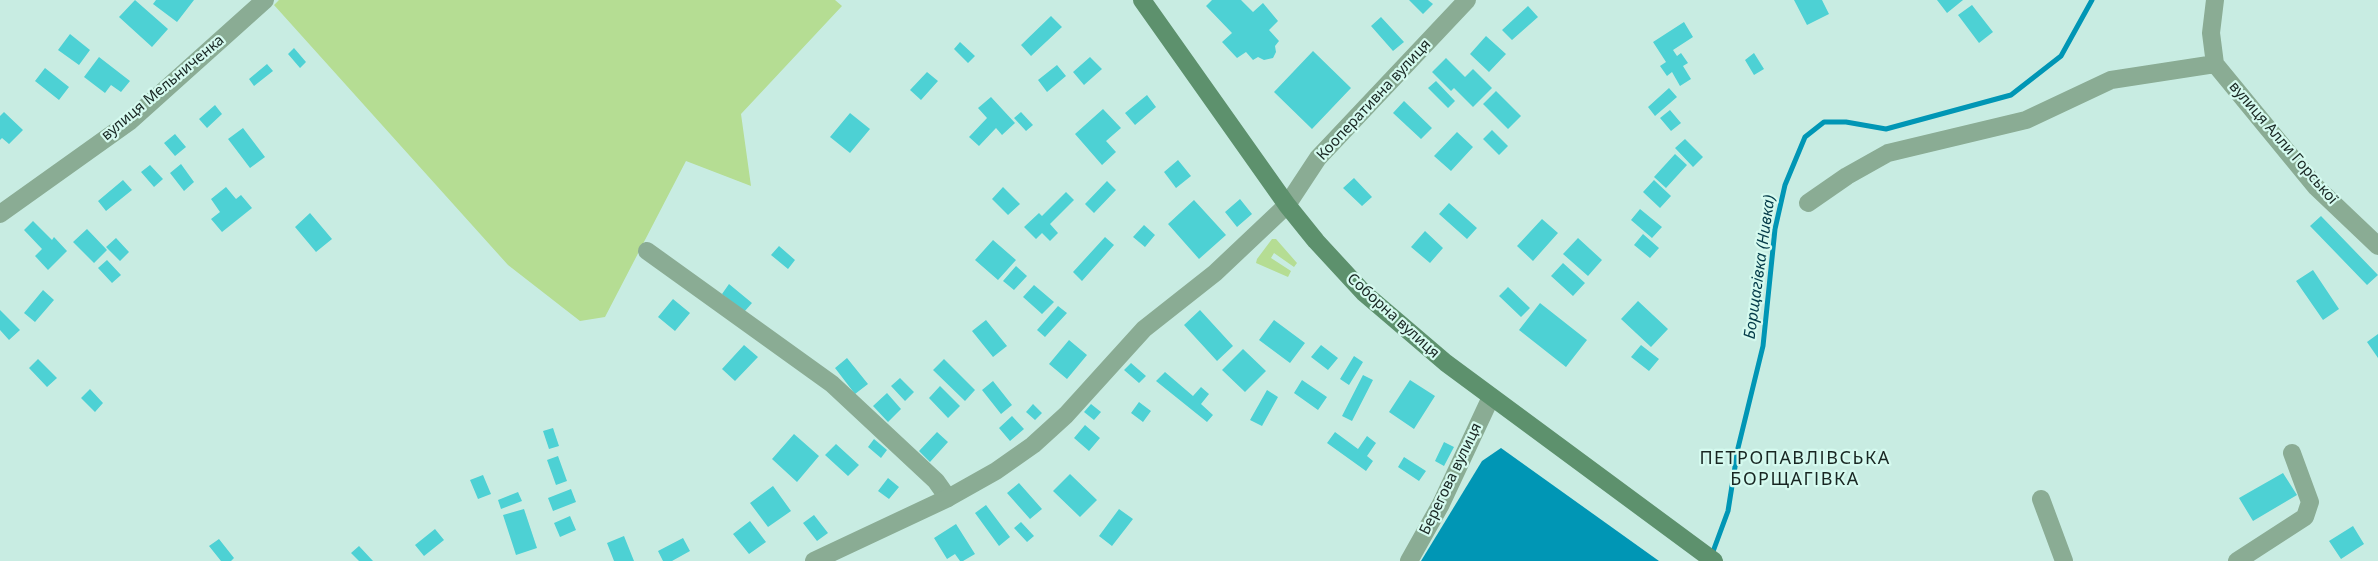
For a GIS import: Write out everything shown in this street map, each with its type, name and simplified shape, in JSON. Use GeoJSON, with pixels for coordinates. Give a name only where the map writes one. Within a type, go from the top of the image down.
{"type":"FeatureCollection","features":[{"type":"Feature","properties":{"kind":"main road","name":"Соборна вулиця"},"geometry":{"type":"LineString","coordinates":[[1148,2],[1287,205],[1316,242],[1364,293],[1426,348],[1714,561]]}},
{"type":"Feature","properties":{"kind":"street","name":"вулиця Мельниченка"},"geometry":{"type":"LineString","coordinates":[[0,214],[129,122],[265,0]]}},
{"type":"Feature","properties":{"kind":"street","name":"Кооперативна вулиця"},"geometry":{"type":"LineString","coordinates":[[814,561],[948,498],[996,471],[1033,445],[1066,415],[1144,329],[1215,273],[1287,205],[1318,158],[1467,0]]}},
{"type":"Feature","properties":{"kind":"street"},"geometry":{"type":"LineString","coordinates":[[1808,203],[1847,176],[1888,153],[2026,120],[2111,80],[2215,64],[2211,33],[2215,0]]}},
{"type":"Feature","properties":{"kind":"street","name":"вулиця Алли Горської"},"geometry":{"type":"LineString","coordinates":[[2215,64],[2316,187],[2378,246]]}},
{"type":"Feature","properties":{"kind":"street"},"geometry":{"type":"LineString","coordinates":[[647,251],[832,384],[936,481],[948,498]]}},
{"type":"Feature","properties":{"kind":"street","name":"Берегова вулиця"},"geometry":{"type":"LineString","coordinates":[[1409,561],[1441,504],[1491,397]]}},
{"type":"Feature","properties":{"kind":"street"},"geometry":{"type":"LineString","coordinates":[[2237,561],[2305,518],[2310,502],[2292,453]]}},
{"type":"Feature","properties":{"kind":"street"},"geometry":{"type":"LineString","coordinates":[[2041,499],[2064,561]]}},
{"type":"Feature","properties":{"kind":"green space"},"geometry":{"type":"Polygon","coordinates":[[[279,0],[835,0],[842,6],[741,114],[751,186],[686,161],[605,317],[580,321],[508,265],[274,5],[279,0]]]}},
{"type":"Feature","properties":{"kind":"green space"},"geometry":{"type":"Polygon","coordinates":[[[1272,239],[1276,239],[1297,263],[1294,267],[1274,253],[1271,258],[1291,271],[1288,277],[1256,263],[1272,239]]]}},
{"type":"Feature","properties":{"kind":"water"},"geometry":{"type":"Polygon","coordinates":[[[1501,448],[1659,561],[1421,561],[1482,461],[1501,448]]]}},
{"type":"Feature","properties":{"kind":"building"},"geometry":{"type":"Polygon","coordinates":[[[135,0],[168,29],[152,47],[119,17],[135,0]]]}},
{"type":"Feature","properties":{"kind":"building"},"geometry":{"type":"Polygon","coordinates":[[[156,0],[194,0],[177,22],[153,4],[156,0]]]}},
{"type":"Feature","properties":{"kind":"building"},"geometry":{"type":"Polygon","coordinates":[[[1212,0],[1241,0],[1253,12],[1263,3],[1278,21],[1269,30],[1279,41],[1275,46],[1276,52],[1273,58],[1264,60],[1258,57],[1253,60],[1246,52],[1237,58],[1222,42],[1232,33],[1206,6],[1212,0]]]}},
{"type":"Feature","properties":{"kind":"building"},"geometry":{"type":"Polygon","coordinates":[[[1409,0],[1428,0],[1433,4],[1423,14],[1409,0]]]}},
{"type":"Feature","properties":{"kind":"building"},"geometry":{"type":"Polygon","coordinates":[[[1794,0],[1822,0],[1829,14],[1807,25],[1794,0]]]}},
{"type":"Feature","properties":{"kind":"building"},"geometry":{"type":"Polygon","coordinates":[[[1937,0],[1963,0],[1947,13],[1937,0]]]}},
{"type":"Feature","properties":{"kind":"building"},"geometry":{"type":"Polygon","coordinates":[[[1972,5],[1993,32],[1979,43],[1958,15],[1972,5]]]}},
{"type":"Feature","properties":{"kind":"building"},"geometry":{"type":"Polygon","coordinates":[[[1528,6],[1538,17],[1512,40],[1502,30],[1528,6]]]}},
{"type":"Feature","properties":{"kind":"building"},"geometry":{"type":"Polygon","coordinates":[[[1051,16],[1062,27],[1031,56],[1021,45],[1051,16]]]}},
{"type":"Feature","properties":{"kind":"building"},"geometry":{"type":"Polygon","coordinates":[[[1381,17],[1404,42],[1393,51],[1371,26],[1381,17]]]}},
{"type":"Feature","properties":{"kind":"building"},"geometry":{"type":"Polygon","coordinates":[[[1684,22],[1693,37],[1673,50],[1677,56],[1681,53],[1688,63],[1683,66],[1691,79],[1680,86],[1672,72],[1667,76],[1660,66],[1666,62],[1653,42],[1684,22]]]}},
{"type":"Feature","properties":{"kind":"building"},"geometry":{"type":"Polygon","coordinates":[[[70,34],[90,50],[79,65],[58,50],[70,34]]]}},
{"type":"Feature","properties":{"kind":"building"},"geometry":{"type":"Polygon","coordinates":[[[1486,36],[1506,54],[1489,72],[1470,54],[1486,36]]]}},
{"type":"Feature","properties":{"kind":"building"},"geometry":{"type":"Polygon","coordinates":[[[960,42],[975,56],[968,63],[954,49],[960,42]]]}},
{"type":"Feature","properties":{"kind":"building"},"geometry":{"type":"Polygon","coordinates":[[[294,48],[306,62],[300,68],[288,54],[294,48]]]}},
{"type":"Feature","properties":{"kind":"building"},"geometry":{"type":"Polygon","coordinates":[[[1313,51],[1351,88],[1312,129],[1274,92],[1313,51]]]}},
{"type":"Feature","properties":{"kind":"building"},"geometry":{"type":"Polygon","coordinates":[[[1754,53],[1764,69],[1754,75],[1745,60],[1754,53]]]}},
{"type":"Feature","properties":{"kind":"building"},"geometry":{"type":"Polygon","coordinates":[[[99,57],[130,81],[121,92],[111,85],[105,93],[84,77],[99,57]]]}},
{"type":"Feature","properties":{"kind":"building"},"geometry":{"type":"Polygon","coordinates":[[[1090,57],[1102,69],[1084,85],[1073,72],[1090,57]]]}},
{"type":"Feature","properties":{"kind":"building"},"geometry":{"type":"Polygon","coordinates":[[[1446,58],[1465,77],[1473,69],[1492,88],[1473,107],[1454,88],[1451,91],[1432,72],[1446,58]]]}},
{"type":"Feature","properties":{"kind":"building"},"geometry":{"type":"Polygon","coordinates":[[[267,64],[273,71],[254,86],[249,79],[267,64]]]}},
{"type":"Feature","properties":{"kind":"building"},"geometry":{"type":"Polygon","coordinates":[[[1057,65],[1066,76],[1047,92],[1038,80],[1057,65]]]}},
{"type":"Feature","properties":{"kind":"building"},"geometry":{"type":"Polygon","coordinates":[[[45,68],[69,87],[59,100],[35,81],[45,68]]]}},
{"type":"Feature","properties":{"kind":"building"},"geometry":{"type":"Polygon","coordinates":[[[927,72],[938,81],[921,100],[910,90],[927,72]]]}},
{"type":"Feature","properties":{"kind":"building"},"geometry":{"type":"Polygon","coordinates":[[[1436,81],[1455,101],[1448,108],[1428,88],[1436,81]]]}},
{"type":"Feature","properties":{"kind":"building"},"geometry":{"type":"Polygon","coordinates":[[[1669,88],[1677,97],[1655,116],[1648,107],[1669,88]]]}},
{"type":"Feature","properties":{"kind":"building"},"geometry":{"type":"Polygon","coordinates":[[[1496,91],[1521,116],[1508,129],[1483,104],[1496,91]]]}},
{"type":"Feature","properties":{"kind":"building"},"geometry":{"type":"Polygon","coordinates":[[[1147,95],[1156,107],[1135,125],[1125,113],[1147,95]]]}},
{"type":"Feature","properties":{"kind":"building"},"geometry":{"type":"Polygon","coordinates":[[[991,97],[1015,123],[1002,135],[996,128],[979,146],[969,137],[987,118],[978,108],[991,97]]]}},
{"type":"Feature","properties":{"kind":"building"},"geometry":{"type":"Polygon","coordinates":[[[1404,101],[1432,128],[1421,139],[1393,113],[1404,101]]]}},
{"type":"Feature","properties":{"kind":"building"},"geometry":{"type":"Polygon","coordinates":[[[215,105],[222,114],[207,128],[199,119],[215,105]]]}},
{"type":"Feature","properties":{"kind":"building"},"geometry":{"type":"Polygon","coordinates":[[[1103,109],[1121,128],[1106,141],[1116,152],[1102,165],[1075,134],[1103,109]]]}},
{"type":"Feature","properties":{"kind":"building"},"geometry":{"type":"Polygon","coordinates":[[[1670,110],[1681,123],[1671,131],[1660,118],[1670,110]]]}},
{"type":"Feature","properties":{"kind":"building"},"geometry":{"type":"Polygon","coordinates":[[[4,112],[23,130],[9,144],[2,138],[0,140],[0,116],[4,112]]]}},
{"type":"Feature","properties":{"kind":"building"},"geometry":{"type":"Polygon","coordinates":[[[1021,112],[1033,125],[1026,131],[1014,118],[1021,112]]]}},
{"type":"Feature","properties":{"kind":"building"},"geometry":{"type":"Polygon","coordinates":[[[850,113],[870,129],[850,153],[830,137],[850,113]]]}},
{"type":"Feature","properties":{"kind":"building"},"geometry":{"type":"Polygon","coordinates":[[[243,128],[265,157],[250,168],[228,139],[243,128]]]}},
{"type":"Feature","properties":{"kind":"building"},"geometry":{"type":"Polygon","coordinates":[[[1492,130],[1508,146],[1499,155],[1483,139],[1492,130]]]}},
{"type":"Feature","properties":{"kind":"building"},"geometry":{"type":"Polygon","coordinates":[[[1457,132],[1473,147],[1451,171],[1434,156],[1457,132]]]}},
{"type":"Feature","properties":{"kind":"building"},"geometry":{"type":"Polygon","coordinates":[[[175,134],[186,147],[175,156],[164,143],[175,134]]]}},
{"type":"Feature","properties":{"kind":"building"},"geometry":{"type":"Polygon","coordinates":[[[1685,139],[1703,157],[1693,167],[1675,148],[1685,139]]]}},
{"type":"Feature","properties":{"kind":"building"},"geometry":{"type":"Polygon","coordinates":[[[1675,154],[1687,165],[1666,188],[1654,177],[1675,154]]]}},
{"type":"Feature","properties":{"kind":"building"},"geometry":{"type":"Polygon","coordinates":[[[1178,160],[1191,176],[1176,188],[1164,172],[1178,160]]]}},
{"type":"Feature","properties":{"kind":"building"},"geometry":{"type":"Polygon","coordinates":[[[181,164],[194,182],[184,191],[170,173],[181,164]]]}},
{"type":"Feature","properties":{"kind":"building"},"geometry":{"type":"Polygon","coordinates":[[[150,165],[163,179],[154,187],[141,172],[150,165]]]}},
{"type":"Feature","properties":{"kind":"building"},"geometry":{"type":"Polygon","coordinates":[[[1354,178],[1372,197],[1362,206],[1343,188],[1354,178]]]}},
{"type":"Feature","properties":{"kind":"building"},"geometry":{"type":"Polygon","coordinates":[[[123,180],[132,190],[106,211],[98,201],[123,180]]]}},
{"type":"Feature","properties":{"kind":"building"},"geometry":{"type":"Polygon","coordinates":[[[1654,180],[1671,196],[1660,208],[1643,192],[1654,180]]]}},
{"type":"Feature","properties":{"kind":"building"},"geometry":{"type":"Polygon","coordinates":[[[1107,181],[1116,190],[1094,213],[1085,204],[1107,181]]]}},
{"type":"Feature","properties":{"kind":"building"},"geometry":{"type":"Polygon","coordinates":[[[226,187],[236,199],[241,195],[252,208],[222,232],[211,219],[220,212],[211,199],[226,187]]]}},
{"type":"Feature","properties":{"kind":"building"},"geometry":{"type":"Polygon","coordinates":[[[1003,187],[1020,204],[1008,215],[992,199],[1003,187]]]}},
{"type":"Feature","properties":{"kind":"building"},"geometry":{"type":"Polygon","coordinates":[[[1066,192],[1074,200],[1050,224],[1058,233],[1050,241],[1042,233],[1036,239],[1024,227],[1039,213],[1042,216],[1066,192]]]}},
{"type":"Feature","properties":{"kind":"building"},"geometry":{"type":"Polygon","coordinates":[[[1240,199],[1252,214],[1237,227],[1225,212],[1240,199]]]}},
{"type":"Feature","properties":{"kind":"building"},"geometry":{"type":"Polygon","coordinates":[[[1194,200],[1226,235],[1199,259],[1168,224],[1194,200]]]}},
{"type":"Feature","properties":{"kind":"building"},"geometry":{"type":"Polygon","coordinates":[[[1449,203],[1477,228],[1467,239],[1439,214],[1449,203]]]}},
{"type":"Feature","properties":{"kind":"building"},"geometry":{"type":"Polygon","coordinates":[[[1640,209],[1662,227],[1652,238],[1631,220],[1640,209]]]}},
{"type":"Feature","properties":{"kind":"building"},"geometry":{"type":"Polygon","coordinates":[[[310,213],[332,239],[316,252],[295,227],[310,213]]]}},
{"type":"Feature","properties":{"kind":"building"},"geometry":{"type":"Polygon","coordinates":[[[2321,216],[2378,275],[2367,285],[2310,226],[2321,216]]]}},
{"type":"Feature","properties":{"kind":"building"},"geometry":{"type":"Polygon","coordinates":[[[1542,219],[1558,233],[1533,261],[1517,246],[1542,219]]]}},
{"type":"Feature","properties":{"kind":"building"},"geometry":{"type":"Polygon","coordinates":[[[33,221],[52,240],[54,237],[67,251],[48,270],[35,256],[42,249],[24,230],[33,221]]]}},
{"type":"Feature","properties":{"kind":"building"},"geometry":{"type":"Polygon","coordinates":[[[1144,225],[1155,235],[1145,247],[1133,237],[1144,225]]]}},
{"type":"Feature","properties":{"kind":"building"},"geometry":{"type":"Polygon","coordinates":[[[87,229],[107,250],[94,263],[73,242],[87,229]]]}},
{"type":"Feature","properties":{"kind":"building"},"geometry":{"type":"Polygon","coordinates":[[[1425,231],[1443,248],[1430,263],[1411,247],[1425,231]]]}},
{"type":"Feature","properties":{"kind":"building"},"geometry":{"type":"Polygon","coordinates":[[[1643,234],[1659,248],[1650,258],[1634,245],[1643,234]]]}},
{"type":"Feature","properties":{"kind":"building"},"geometry":{"type":"Polygon","coordinates":[[[1105,237],[1114,245],[1082,281],[1073,272],[1105,237]]]}},
{"type":"Feature","properties":{"kind":"building"},"geometry":{"type":"Polygon","coordinates":[[[116,238],[129,252],[120,261],[106,247],[116,238]]]}},
{"type":"Feature","properties":{"kind":"building"},"geometry":{"type":"Polygon","coordinates":[[[1578,238],[1602,260],[1588,276],[1563,254],[1578,238]]]}},
{"type":"Feature","properties":{"kind":"building"},"geometry":{"type":"Polygon","coordinates":[[[993,240],[1016,260],[998,280],[975,260],[993,240]]]}},
{"type":"Feature","properties":{"kind":"building"},"geometry":{"type":"Polygon","coordinates":[[[779,246],[795,260],[788,269],[771,255],[779,246]]]}},
{"type":"Feature","properties":{"kind":"building"},"geometry":{"type":"Polygon","coordinates":[[[107,260],[121,275],[112,283],[98,268],[107,260]]]}},
{"type":"Feature","properties":{"kind":"building"},"geometry":{"type":"Polygon","coordinates":[[[1563,263],[1585,283],[1573,296],[1551,276],[1563,263]]]}},
{"type":"Feature","properties":{"kind":"building"},"geometry":{"type":"Polygon","coordinates":[[[1016,266],[1027,276],[1014,290],[1003,281],[1016,266]]]}},
{"type":"Feature","properties":{"kind":"building"},"geometry":{"type":"Polygon","coordinates":[[[2313,270],[2339,309],[2323,320],[2296,281],[2313,270]]]}},
{"type":"Feature","properties":{"kind":"building"},"geometry":{"type":"Polygon","coordinates":[[[729,284],[752,303],[744,312],[722,294],[729,284]]]}},
{"type":"Feature","properties":{"kind":"building"},"geometry":{"type":"Polygon","coordinates":[[[1034,285],[1054,302],[1042,314],[1023,297],[1034,285]]]}},
{"type":"Feature","properties":{"kind":"building"},"geometry":{"type":"Polygon","coordinates":[[[1508,287],[1530,308],[1521,317],[1499,296],[1508,287]]]}},
{"type":"Feature","properties":{"kind":"building"},"geometry":{"type":"Polygon","coordinates":[[[43,290],[54,300],[35,322],[24,313],[43,290]]]}},
{"type":"Feature","properties":{"kind":"building"},"geometry":{"type":"Polygon","coordinates":[[[673,299],[690,313],[675,331],[658,317],[673,299]]]}},
{"type":"Feature","properties":{"kind":"building"},"geometry":{"type":"Polygon","coordinates":[[[1638,301],[1668,329],[1651,347],[1621,319],[1638,301]]]}},
{"type":"Feature","properties":{"kind":"building"},"geometry":{"type":"Polygon","coordinates":[[[1540,303],[1587,340],[1566,367],[1519,330],[1540,303]]]}},
{"type":"Feature","properties":{"kind":"building"},"geometry":{"type":"Polygon","coordinates":[[[1058,306],[1067,313],[1045,337],[1037,330],[1058,306]]]}},
{"type":"Feature","properties":{"kind":"building"},"geometry":{"type":"Polygon","coordinates":[[[0,310],[20,330],[9,340],[0,330],[0,310]]]}},
{"type":"Feature","properties":{"kind":"building"},"geometry":{"type":"Polygon","coordinates":[[[1200,310],[1233,346],[1217,361],[1184,325],[1200,310]]]}},
{"type":"Feature","properties":{"kind":"building"},"geometry":{"type":"Polygon","coordinates":[[[986,320],[1007,346],[993,357],[972,331],[986,320]]]}},
{"type":"Feature","properties":{"kind":"building"},"geometry":{"type":"Polygon","coordinates":[[[1274,320],[1305,343],[1290,363],[1259,340],[1274,320]]]}},
{"type":"Feature","properties":{"kind":"building"},"geometry":{"type":"Polygon","coordinates":[[[2378,334],[2378,358],[2367,342],[2378,334]]]}},
{"type":"Feature","properties":{"kind":"building"},"geometry":{"type":"Polygon","coordinates":[[[1069,340],[1087,355],[1067,379],[1049,364],[1069,340]]]}},
{"type":"Feature","properties":{"kind":"building"},"geometry":{"type":"Polygon","coordinates":[[[744,345],[758,357],[735,381],[722,369],[744,345]]]}},
{"type":"Feature","properties":{"kind":"building"},"geometry":{"type":"Polygon","coordinates":[[[1321,345],[1338,358],[1328,370],[1311,357],[1321,345]]]}},
{"type":"Feature","properties":{"kind":"building"},"geometry":{"type":"Polygon","coordinates":[[[1641,345],[1659,359],[1649,371],[1631,357],[1641,345]]]}},
{"type":"Feature","properties":{"kind":"building"},"geometry":{"type":"Polygon","coordinates":[[[1243,349],[1266,371],[1245,392],[1222,370],[1243,349]]]}},
{"type":"Feature","properties":{"kind":"building"},"geometry":{"type":"Polygon","coordinates":[[[1354,356],[1363,362],[1349,385],[1340,379],[1354,356]]]}},
{"type":"Feature","properties":{"kind":"building"},"geometry":{"type":"Polygon","coordinates":[[[847,358],[868,384],[855,394],[835,368],[847,358]]]}},
{"type":"Feature","properties":{"kind":"building"},"geometry":{"type":"Polygon","coordinates":[[[38,359],[57,378],[47,387],[29,368],[38,359]]]}},
{"type":"Feature","properties":{"kind":"building"},"geometry":{"type":"Polygon","coordinates":[[[944,359],[975,390],[965,401],[933,370],[944,359]]]}},
{"type":"Feature","properties":{"kind":"building"},"geometry":{"type":"Polygon","coordinates":[[[1131,363],[1146,376],[1139,383],[1124,370],[1131,363]]]}},
{"type":"Feature","properties":{"kind":"building"},"geometry":{"type":"Polygon","coordinates":[[[1165,372],[1193,396],[1201,387],[1209,394],[1201,404],[1213,415],[1207,422],[1156,381],[1165,372]]]}},
{"type":"Feature","properties":{"kind":"building"},"geometry":{"type":"Polygon","coordinates":[[[1363,375],[1373,380],[1352,421],[1342,416],[1363,375]]]}},
{"type":"Feature","properties":{"kind":"building"},"geometry":{"type":"Polygon","coordinates":[[[900,378],[914,392],[905,401],[891,386],[900,378]]]}},
{"type":"Feature","properties":{"kind":"building"},"geometry":{"type":"Polygon","coordinates":[[[1302,380],[1327,397],[1318,410],[1294,393],[1302,380]]]}},
{"type":"Feature","properties":{"kind":"building"},"geometry":{"type":"Polygon","coordinates":[[[1410,380],[1435,396],[1414,429],[1389,412],[1410,380]]]}},
{"type":"Feature","properties":{"kind":"building"},"geometry":{"type":"Polygon","coordinates":[[[993,381],[1012,405],[1001,414],[982,390],[993,381]]]}},
{"type":"Feature","properties":{"kind":"building"},"geometry":{"type":"Polygon","coordinates":[[[940,386],[960,406],[948,418],[929,398],[940,386]]]}},
{"type":"Feature","properties":{"kind":"building"},"geometry":{"type":"Polygon","coordinates":[[[90,389],[103,403],[95,412],[81,398],[90,389]]]}},
{"type":"Feature","properties":{"kind":"building"},"geometry":{"type":"Polygon","coordinates":[[[1267,390],[1278,397],[1262,426],[1250,420],[1267,390]]]}},
{"type":"Feature","properties":{"kind":"building"},"geometry":{"type":"Polygon","coordinates":[[[887,393],[901,409],[888,422],[873,406],[887,393]]]}},
{"type":"Feature","properties":{"kind":"building"},"geometry":{"type":"Polygon","coordinates":[[[1139,402],[1151,411],[1143,422],[1131,413],[1139,402]]]}},
{"type":"Feature","properties":{"kind":"building"},"geometry":{"type":"Polygon","coordinates":[[[1033,404],[1042,413],[1035,420],[1026,412],[1033,404]]]}},
{"type":"Feature","properties":{"kind":"building"},"geometry":{"type":"Polygon","coordinates":[[[1091,404],[1101,412],[1094,420],[1084,412],[1091,404]]]}},
{"type":"Feature","properties":{"kind":"building"},"geometry":{"type":"Polygon","coordinates":[[[1012,416],[1024,429],[1010,441],[999,428],[1012,416]]]}},
{"type":"Feature","properties":{"kind":"building"},"geometry":{"type":"Polygon","coordinates":[[[1085,425],[1100,438],[1089,451],[1074,438],[1085,425]]]}},
{"type":"Feature","properties":{"kind":"building"},"geometry":{"type":"Polygon","coordinates":[[[553,428],[559,446],[549,449],[543,431],[553,428]]]}},
{"type":"Feature","properties":{"kind":"building"},"geometry":{"type":"Polygon","coordinates":[[[937,432],[948,442],[930,462],[919,451],[937,432]]]}},
{"type":"Feature","properties":{"kind":"building"},"geometry":{"type":"Polygon","coordinates":[[[1335,432],[1358,449],[1367,436],[1376,443],[1367,456],[1373,461],[1366,471],[1327,443],[1335,432]]]}},
{"type":"Feature","properties":{"kind":"building"},"geometry":{"type":"Polygon","coordinates":[[[794,434],[819,456],[797,482],[772,459],[794,434]]]}},
{"type":"Feature","properties":{"kind":"building"},"geometry":{"type":"Polygon","coordinates":[[[874,439],[887,450],[881,458],[868,447],[874,439]]]}},
{"type":"Feature","properties":{"kind":"building"},"geometry":{"type":"Polygon","coordinates":[[[1444,442],[1454,447],[1444,466],[1435,461],[1444,442]]]}},
{"type":"Feature","properties":{"kind":"building"},"geometry":{"type":"Polygon","coordinates":[[[836,444],[859,465],[848,476],[825,455],[836,444]]]}},
{"type":"Feature","properties":{"kind":"building"},"geometry":{"type":"Polygon","coordinates":[[[558,456],[567,481],[556,485],[547,460],[558,456]]]}},
{"type":"Feature","properties":{"kind":"building"},"geometry":{"type":"Polygon","coordinates":[[[1404,457],[1426,471],[1419,481],[1398,467],[1404,457]]]}},
{"type":"Feature","properties":{"kind":"building"},"geometry":{"type":"Polygon","coordinates":[[[2283,473],[2297,495],[2253,521],[2239,498],[2283,473]]]}},
{"type":"Feature","properties":{"kind":"building"},"geometry":{"type":"Polygon","coordinates":[[[1070,474],[1097,500],[1080,517],[1053,491],[1070,474]]]}},
{"type":"Feature","properties":{"kind":"building"},"geometry":{"type":"Polygon","coordinates":[[[483,475],[491,494],[478,499],[470,480],[483,475]]]}},
{"type":"Feature","properties":{"kind":"building"},"geometry":{"type":"Polygon","coordinates":[[[888,478],[899,487],[889,499],[878,491],[888,478]]]}},
{"type":"Feature","properties":{"kind":"building"},"geometry":{"type":"Polygon","coordinates":[[[1019,483],[1042,509],[1030,519],[1007,493],[1019,483]]]}},
{"type":"Feature","properties":{"kind":"building"},"geometry":{"type":"Polygon","coordinates":[[[773,486],[791,511],[768,527],[750,503],[773,486]]]}},
{"type":"Feature","properties":{"kind":"building"},"geometry":{"type":"Polygon","coordinates":[[[571,489],[576,502],[553,511],[548,498],[571,489]]]}},
{"type":"Feature","properties":{"kind":"building"},"geometry":{"type":"Polygon","coordinates":[[[518,492],[522,501],[501,509],[498,500],[518,492]]]}},
{"type":"Feature","properties":{"kind":"building"},"geometry":{"type":"Polygon","coordinates":[[[986,505],[1010,537],[999,546],[975,513],[986,505]]]}},
{"type":"Feature","properties":{"kind":"building"},"geometry":{"type":"Polygon","coordinates":[[[524,509],[537,548],[516,555],[503,515],[524,509]]]}},
{"type":"Feature","properties":{"kind":"building"},"geometry":{"type":"Polygon","coordinates":[[[1119,509],[1133,519],[1112,546],[1099,536],[1119,509]]]}},
{"type":"Feature","properties":{"kind":"building"},"geometry":{"type":"Polygon","coordinates":[[[814,515],[828,533],[817,541],[803,523],[814,515]]]}},
{"type":"Feature","properties":{"kind":"building"},"geometry":{"type":"Polygon","coordinates":[[[570,516],[576,530],[560,537],[554,523],[570,516]]]}},
{"type":"Feature","properties":{"kind":"building"},"geometry":{"type":"Polygon","coordinates":[[[750,521],[766,542],[749,554],[733,534],[750,521]]]}},
{"type":"Feature","properties":{"kind":"building"},"geometry":{"type":"Polygon","coordinates":[[[1021,522],[1034,536],[1027,542],[1014,528],[1021,522]]]}},
{"type":"Feature","properties":{"kind":"building"},"geometry":{"type":"Polygon","coordinates":[[[956,524],[975,554],[963,561],[960,561],[955,554],[947,559],[934,538],[956,524]]]}},
{"type":"Feature","properties":{"kind":"building"},"geometry":{"type":"Polygon","coordinates":[[[2353,526],[2364,544],[2341,559],[2329,541],[2353,526]]]}},
{"type":"Feature","properties":{"kind":"building"},"geometry":{"type":"Polygon","coordinates":[[[435,529],[444,540],[424,556],[415,545],[435,529]]]}},
{"type":"Feature","properties":{"kind":"building"},"geometry":{"type":"Polygon","coordinates":[[[624,536],[634,561],[614,561],[607,543],[624,536]]]}},
{"type":"Feature","properties":{"kind":"building"},"geometry":{"type":"Polygon","coordinates":[[[683,538],[690,551],[672,561],[663,561],[658,551],[683,538]]]}},
{"type":"Feature","properties":{"kind":"building"},"geometry":{"type":"Polygon","coordinates":[[[219,539],[234,558],[231,561],[221,561],[209,546],[219,539]]]}},
{"type":"Feature","properties":{"kind":"building"},"geometry":{"type":"Polygon","coordinates":[[[359,546],[373,561],[359,561],[351,553],[359,546]]]}},
{"type":"Feature","properties":{"kind":"waterway","name":"Борщагівка (Нивка)"},"geometry":{"type":"LineString","coordinates":[[1711,557],[1728,511],[1738,448],[1763,346],[1775,229],[1785,185],[1805,137],[1824,122],[1846,122],[1886,129],[2011,95],[2061,56],[2092,0]]}},
{"type":"Feature","properties":{"kind":"district","name":"ПЕТРОПАВЛІВСЬКА БОРЩАГІВКА"},"geometry":{"type":"Point","coordinates":[1795,469]}}]}
